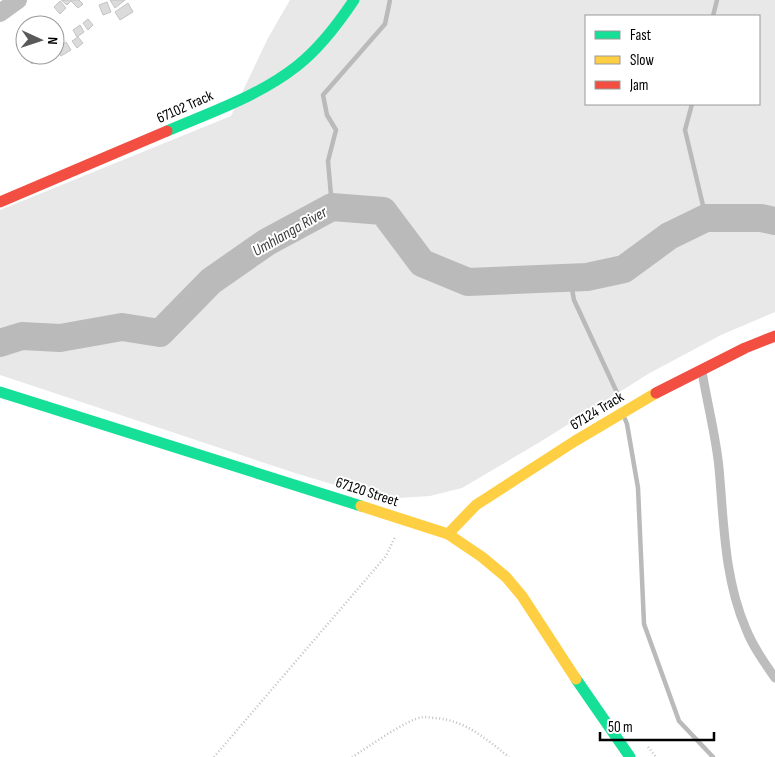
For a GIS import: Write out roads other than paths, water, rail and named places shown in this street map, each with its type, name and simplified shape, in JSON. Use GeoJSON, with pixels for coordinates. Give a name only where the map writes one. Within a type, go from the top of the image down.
{"type":"FeatureCollection","features":[{"type":"Feature","properties":{"kind":"street"},"geometry":{"type":"LineString","coordinates":[[0,13],[18,0]]}},
{"type":"Feature","properties":{"kind":"street","name":"67102 Track"},"geometry":{"type":"LineString","coordinates":[[0,202],[137,145],[266,86],[289,72],[314,50],[338,25],[354,0]]}},
{"type":"Feature","properties":{"kind":"street","name":"67124 Track"},"geometry":{"type":"LineString","coordinates":[[448,534],[476,505],[653,395],[745,348],[775,336]]}},
{"type":"Feature","properties":{"kind":"street","name":"67120 Street"},"geometry":{"type":"LineString","coordinates":[[0,392],[448,534],[482,557],[506,577],[522,596],[560,656],[630,757]]}},
{"type":"Feature","properties":{"kind":"lane"},"geometry":{"type":"LineString","coordinates":[[701,370],[719,467],[726,556],[733,589],[745,629],[758,654],[775,678]]}},
{"type":"Feature","properties":{"kind":"waterway"},"geometry":{"type":"LineString","coordinates":[[332,207],[328,161],[336,130],[327,115],[323,95],[385,24],[390,0]]}},
{"type":"Feature","properties":{"kind":"waterway"},"geometry":{"type":"LineString","coordinates":[[713,15],[717,0]]}},
{"type":"Feature","properties":{"kind":"waterway"},"geometry":{"type":"LineString","coordinates":[[692,105],[685,130],[706,218]]}},
{"type":"Feature","properties":{"kind":"waterway","name":"Umhlanga River"},"geometry":{"type":"LineString","coordinates":[[0,343],[22,336],[60,338],[122,327],[160,333],[211,281],[267,242],[332,207],[383,211],[422,263],[468,282],[587,277],[624,269],[669,236],[706,218],[761,218],[775,221]]}},
{"type":"Feature","properties":{"kind":"waterway"},"geometry":{"type":"LineString","coordinates":[[570,278],[574,300],[620,399]]}},
{"type":"Feature","properties":{"kind":"waterway"},"geometry":{"type":"LineString","coordinates":[[625,419],[638,488],[644,624],[679,721],[713,757]]}}]}
